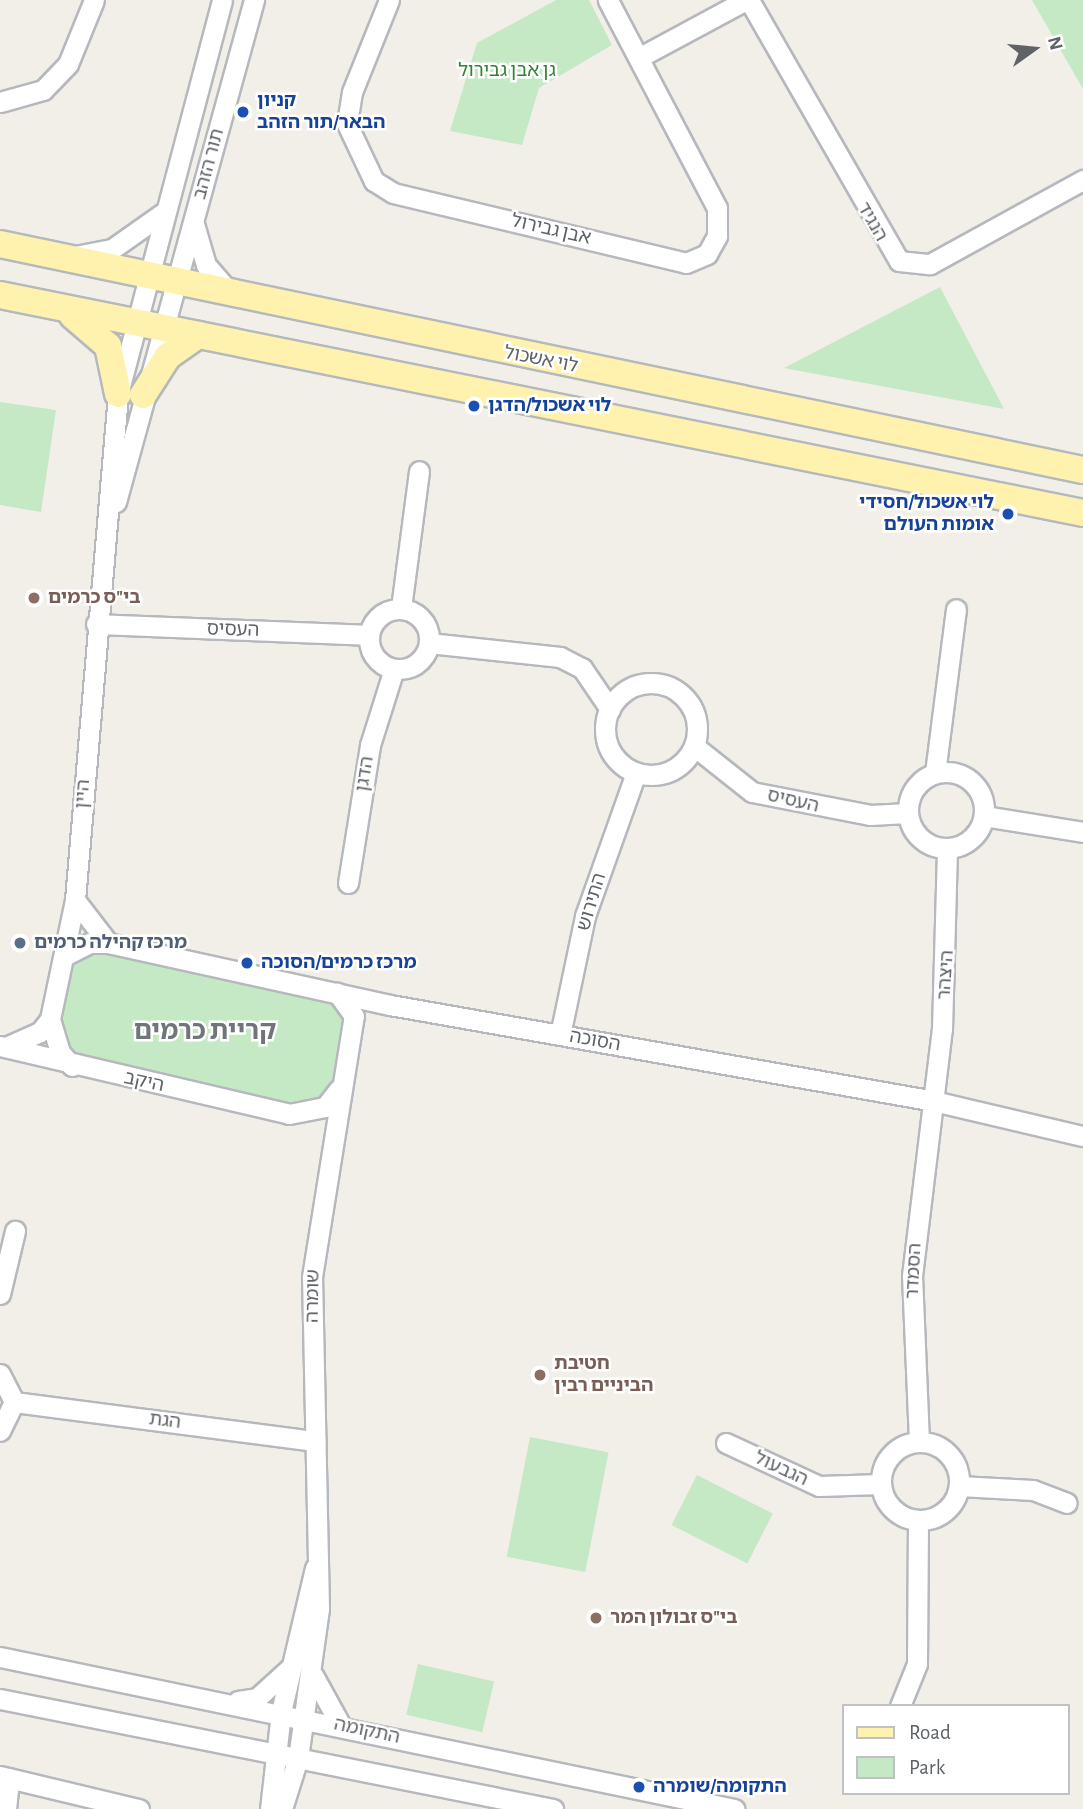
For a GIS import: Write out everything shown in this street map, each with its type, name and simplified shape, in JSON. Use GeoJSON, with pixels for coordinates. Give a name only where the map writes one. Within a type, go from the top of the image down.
{"type":"FeatureCollection","features":[{"type":"Feature","properties":{"kind":"main road","name":"לוי אשכול"},"geometry":{"type":"LineString","coordinates":[[0,244],[235,297],[1083,470]]}},
{"type":"Feature","properties":{"kind":"main road"},"geometry":{"type":"LineString","coordinates":[[0,295],[1083,513]]}},
{"type":"Feature","properties":{"kind":"main road"},"geometry":{"type":"LineString","coordinates":[[59,307],[97,330],[108,346],[130,395],[168,356],[198,335]]}},
{"type":"Feature","properties":{"kind":"street"},"geometry":{"type":"LineString","coordinates":[[0,102],[43,90],[68,64],[94,0]]}},
{"type":"Feature","properties":{"kind":"street","name":"תור הזהב"},"geometry":{"type":"LineString","coordinates":[[146,276],[222,0]]}},
{"type":"Feature","properties":{"kind":"street","name":"תור הזהב"},"geometry":{"type":"LineString","coordinates":[[147,325],[174,283],[254,0]]}},
{"type":"Feature","properties":{"kind":"street","name":"אבן גבירול"},"geometry":{"type":"LineString","coordinates":[[389,0],[352,92],[346,124],[374,181],[393,193],[686,263],[708,254],[717,236],[717,208],[608,0]]}},
{"type":"Feature","properties":{"kind":"street"},"geometry":{"type":"LineString","coordinates":[[640,57],[747,0]]}},
{"type":"Feature","properties":{"kind":"street","name":"הנגיד"},"geometry":{"type":"LineString","coordinates":[[747,0],[899,261],[930,264],[1083,180]]}},
{"type":"Feature","properties":{"kind":"street"},"geometry":{"type":"LineString","coordinates":[[64,257],[113,248],[163,213]]}},
{"type":"Feature","properties":{"kind":"street"},"geometry":{"type":"LineString","coordinates":[[193,222],[206,265],[235,297]]}},
{"type":"Feature","properties":{"kind":"street","name":"היין"},"geometry":{"type":"LineString","coordinates":[[50,1019],[66,955],[75,900],[100,567],[130,395],[147,325],[146,276]]}},
{"type":"Feature","properties":{"kind":"street"},"geometry":{"type":"LineString","coordinates":[[401,608],[419,471]]}},
{"type":"Feature","properties":{"kind":"street"},"geometry":{"type":"LineString","coordinates":[[401,608],[425,624],[429,643],[417,663],[394,669],[378,660],[369,635],[380,616],[401,608]]}},
{"type":"Feature","properties":{"kind":"street"},"geometry":{"type":"LineString","coordinates":[[956,609],[935,773],[912,792],[908,813],[916,834],[947,849],[967,843],[984,817]]}},
{"type":"Feature","properties":{"kind":"street","name":"העסיס"},"geometry":{"type":"LineString","coordinates":[[96,624],[369,635]]}},
{"type":"Feature","properties":{"kind":"street"},"geometry":{"type":"LineString","coordinates":[[429,643],[560,657],[582,668],[610,709],[609,746],[636,773],[670,771],[694,746],[695,715],[676,691],[662,685],[632,687],[610,709]]}},
{"type":"Feature","properties":{"kind":"street","name":"הדגן"},"geometry":{"type":"LineString","coordinates":[[348,883],[370,745],[394,669]]}},
{"type":"Feature","properties":{"kind":"street","name":"העסיס"},"geometry":{"type":"LineString","coordinates":[[694,746],[752,792],[870,816],[908,813]]}},
{"type":"Feature","properties":{"kind":"street","name":"התירוש"},"geometry":{"type":"LineString","coordinates":[[560,1035],[585,916],[636,773]]}},
{"type":"Feature","properties":{"kind":"street"},"geometry":{"type":"LineString","coordinates":[[935,773],[972,781],[984,817]]}},
{"type":"Feature","properties":{"kind":"street"},"geometry":{"type":"LineString","coordinates":[[984,817],[1083,832]]}},
{"type":"Feature","properties":{"kind":"street","name":"היצהר"},"geometry":{"type":"LineString","coordinates":[[929,1100],[948,951],[947,849]]}},
{"type":"Feature","properties":{"kind":"street"},"geometry":{"type":"LineString","coordinates":[[75,900],[108,943]]}},
{"type":"Feature","properties":{"kind":"street","name":"הסוכה"},"geometry":{"type":"LineString","coordinates":[[66,955],[90,943],[108,943],[390,1005],[929,1100],[1083,1136]]}},
{"type":"Feature","properties":{"kind":"street","name":"שומרה"},"geometry":{"type":"LineString","coordinates":[[280,1806],[298,1758],[312,1669],[319,1558],[312,1277],[329,1151],[354,1016],[337,993]]}},
{"type":"Feature","properties":{"kind":"street","name":"שומרה"},"geometry":{"type":"LineString","coordinates":[[352,1037],[367,1015],[390,1005]]}},
{"type":"Feature","properties":{"kind":"street"},"geometry":{"type":"LineString","coordinates":[[3,1046],[40,1032],[50,1019]]}},
{"type":"Feature","properties":{"kind":"street"},"geometry":{"type":"LineString","coordinates":[[50,1019],[57,1045],[72,1066]]}},
{"type":"Feature","properties":{"kind":"street","name":"היקב"},"geometry":{"type":"LineString","coordinates":[[3,1046],[72,1066],[289,1114],[321,1133],[329,1151]]}},
{"type":"Feature","properties":{"kind":"street","name":"היקב"},"geometry":{"type":"LineString","coordinates":[[289,1114],[325,1107],[340,1088]]}},
{"type":"Feature","properties":{"kind":"street","name":"הסמדר"},"geometry":{"type":"LineString","coordinates":[[919,1442],[912,1276],[929,1100]]}},
{"type":"Feature","properties":{"kind":"street"},"geometry":{"type":"LineString","coordinates":[[0,1294],[15,1231]]}},
{"type":"Feature","properties":{"kind":"street"},"geometry":{"type":"LineString","coordinates":[[0,1374],[14,1402],[0,1431]]}},
{"type":"Feature","properties":{"kind":"street","name":"הגת"},"geometry":{"type":"LineString","coordinates":[[14,1402],[315,1441]]}},
{"type":"Feature","properties":{"kind":"street"},"geometry":{"type":"LineString","coordinates":[[919,1442],[944,1450],[958,1486],[946,1510],[918,1520],[897,1513],[881,1485],[887,1460],[919,1442]]}},
{"type":"Feature","properties":{"kind":"street","name":"הגבעול"},"geometry":{"type":"LineString","coordinates":[[726,1443],[819,1486],[881,1485]]}},
{"type":"Feature","properties":{"kind":"street"},"geometry":{"type":"LineString","coordinates":[[958,1486],[1033,1490],[1067,1503]]}},
{"type":"Feature","properties":{"kind":"street"},"geometry":{"type":"LineString","coordinates":[[901,1704],[917,1664],[918,1520]]}},
{"type":"Feature","properties":{"kind":"street","name":"שומרה"},"geometry":{"type":"LineString","coordinates":[[280,1806],[275,1754],[281,1712],[319,1558]]}},
{"type":"Feature","properties":{"kind":"street","name":"התקומה"},"geometry":{"type":"LineString","coordinates":[[0,1657],[281,1712],[734,1809]]}},
{"type":"Feature","properties":{"kind":"street"},"geometry":{"type":"LineString","coordinates":[[231,1703],[257,1698],[291,1667]]}},
{"type":"Feature","properties":{"kind":"street"},"geometry":{"type":"LineString","coordinates":[[312,1669],[316,1690],[341,1726]]}},
{"type":"Feature","properties":{"kind":"street","name":"התקומה"},"geometry":{"type":"LineString","coordinates":[[0,1699],[552,1809]]}},
{"type":"Feature","properties":{"kind":"street"},"geometry":{"type":"LineString","coordinates":[[280,1806],[316,1770],[335,1766]]}},
{"type":"Feature","properties":{"kind":"street"},"geometry":{"type":"LineString","coordinates":[[6,1809],[4,1777],[139,1809]]}},
{"type":"Feature","properties":{"kind":"green space","name":"גן אבן גבירול"},"geometry":{"type":"Polygon","coordinates":[[[556,0],[589,0],[612,45],[539,88],[522,145],[450,131],[477,43],[556,0]]]}},
{"type":"Feature","properties":{"kind":"green space"},"geometry":{"type":"Polygon","coordinates":[[[1032,0],[1083,0],[1083,89],[1032,0]]]}},
{"type":"Feature","properties":{"kind":"green space"},"geometry":{"type":"Polygon","coordinates":[[[940,287],[1004,409],[784,368],[940,287]]]}},
{"type":"Feature","properties":{"kind":"green space"},"geometry":{"type":"Polygon","coordinates":[[[0,402],[56,410],[41,512],[0,505],[0,402]]]}},
{"type":"Feature","properties":{"kind":"green space"},"geometry":{"type":"Polygon","coordinates":[[[90,943],[349,1005],[340,1089],[311,1113],[72,1066],[54,1039],[66,955],[90,943]]]}},
{"type":"Feature","properties":{"kind":"green space"},"geometry":{"type":"Polygon","coordinates":[[[530,1437],[609,1452],[585,1572],[507,1557],[530,1437]]]}},
{"type":"Feature","properties":{"kind":"green space"},"geometry":{"type":"Polygon","coordinates":[[[697,1475],[773,1514],[747,1563],[672,1525],[697,1475]]]}},
{"type":"Feature","properties":{"kind":"green space"},"geometry":{"type":"Polygon","coordinates":[[[418,1664],[494,1682],[482,1732],[406,1715],[418,1664]]]}},
{"type":"Feature","properties":{"kind":"place","name":"קניון הבאר/תור הזהב"},"geometry":{"type":"Point","coordinates":[243,112]}},
{"type":"Feature","properties":{"kind":"place","name":"לוי אשכול/הדגן"},"geometry":{"type":"Point","coordinates":[474,406]}},
{"type":"Feature","properties":{"kind":"place","name":"לוי אשכול/חסידי אומות העולם"},"geometry":{"type":"Point","coordinates":[1008,514]}},
{"type":"Feature","properties":{"kind":"place","name":"בי\"ס כרמים"},"geometry":{"type":"Point","coordinates":[34,598]}},
{"type":"Feature","properties":{"kind":"place","name":"מרכז קהילה כרמים"},"geometry":{"type":"Point","coordinates":[20,943]}},
{"type":"Feature","properties":{"kind":"place","name":"מרכז כרמים/הסוכה"},"geometry":{"type":"Point","coordinates":[247,963]}},
{"type":"Feature","properties":{"kind":"place","name":"חטיבת הביניים רבין"},"geometry":{"type":"Point","coordinates":[540,1375]}},
{"type":"Feature","properties":{"kind":"place","name":"בי\"ס זבולון המר"},"geometry":{"type":"Point","coordinates":[596,1618]}},
{"type":"Feature","properties":{"kind":"place","name":"התקומה/שומרה"},"geometry":{"type":"Point","coordinates":[639,1787]}},
{"type":"Feature","properties":{"kind":"district","name":"קריית כרמים"},"geometry":{"type":"Point","coordinates":[205,1032]}}]}
